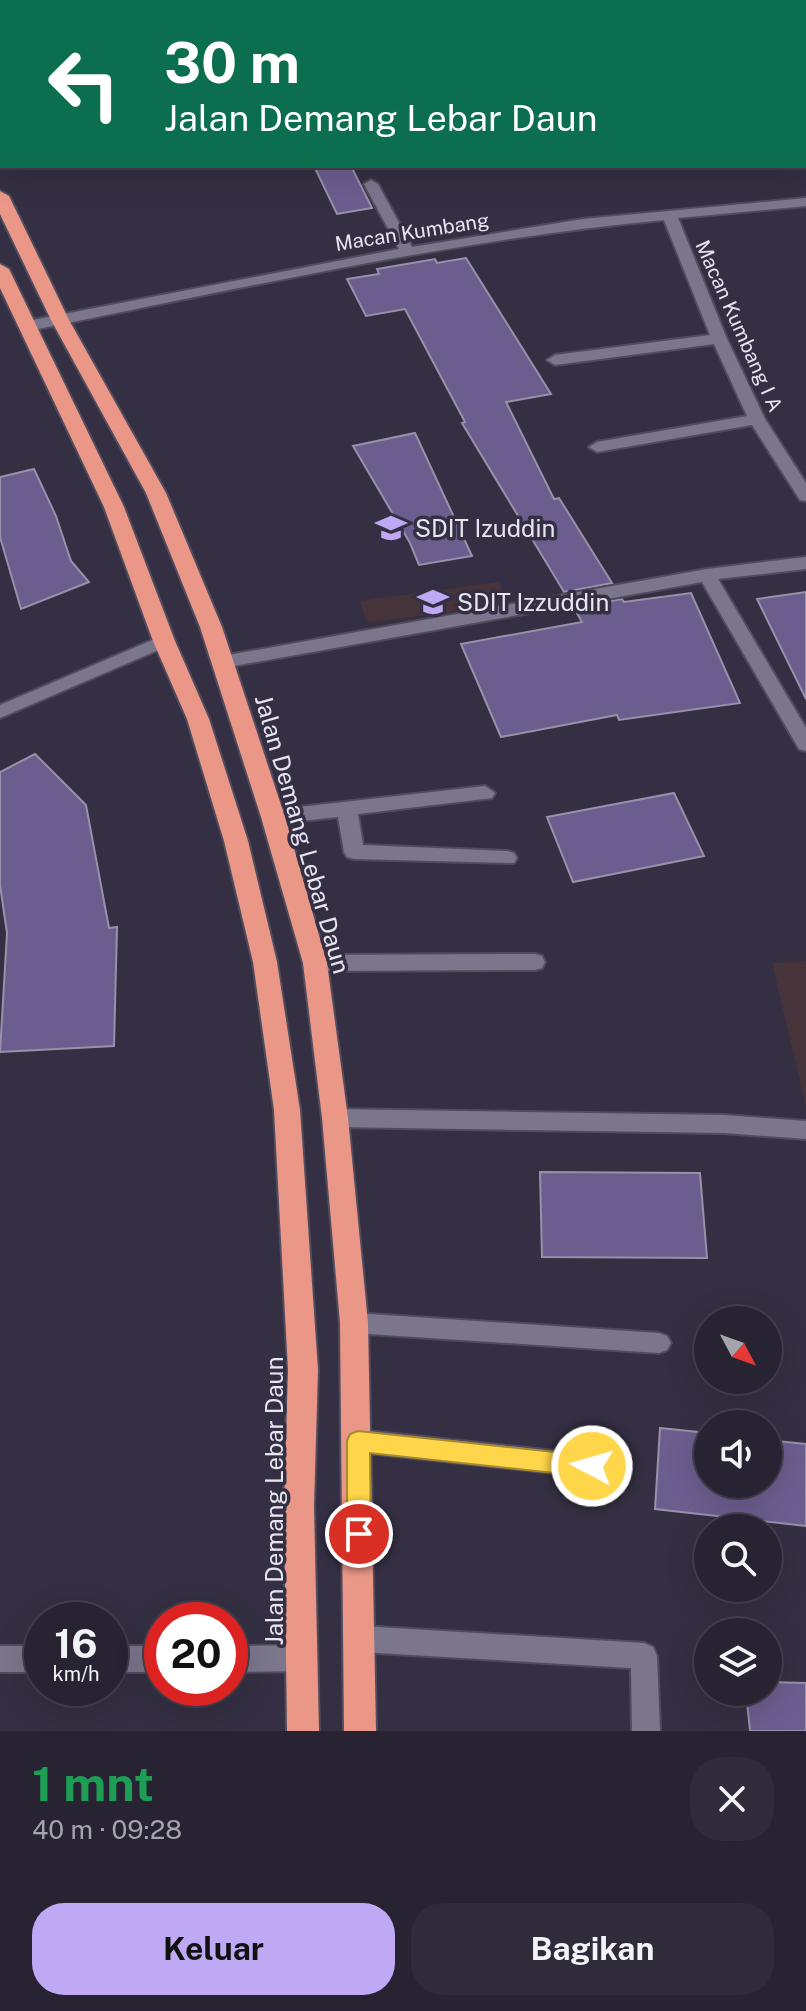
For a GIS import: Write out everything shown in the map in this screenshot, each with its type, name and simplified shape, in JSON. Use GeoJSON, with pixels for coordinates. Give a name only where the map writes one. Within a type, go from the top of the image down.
{"type":"FeatureCollection","features":[{"type":"Feature","properties":{"kind":"highway","name":"Jalan Demang Lebar Daun"},"geometry":{"type":"LineString","coordinates":[[0,196],[60,320],[156,493],[223,662],[273,817],[315,963],[335,1118],[354,1323],[360,1731]]}},
{"type":"Feature","properties":{"kind":"highway","name":"Jalan Demang Lebar Daun"},"geometry":{"type":"LineString","coordinates":[[2,275],[114,507],[164,641],[198,719],[236,841],[265,962],[287,1110],[303,1370],[299,1506],[303,1731]]}},
{"type":"Feature","properties":{"kind":"street"},"geometry":{"type":"LineString","coordinates":[[371,184],[408,253]]}},
{"type":"Feature","properties":{"kind":"street","name":"Macan Kumbang"},"geometry":{"type":"LineString","coordinates":[[28,326],[345,263],[583,223],[806,202]]}},
{"type":"Feature","properties":{"kind":"street","name":"Macan Kumbang I A"},"geometry":{"type":"LineString","coordinates":[[669,215],[719,339],[757,419],[806,496]]}},
{"type":"Feature","properties":{"kind":"street"},"geometry":{"type":"LineString","coordinates":[[555,360],[719,339]]}},
{"type":"Feature","properties":{"kind":"street"},"geometry":{"type":"LineString","coordinates":[[597,447],[757,419]]}},
{"type":"Feature","properties":{"kind":"street"},"geometry":{"type":"LineString","coordinates":[[223,662],[707,575],[806,563]]}},
{"type":"Feature","properties":{"kind":"street"},"geometry":{"type":"LineString","coordinates":[[707,575],[806,744]]}},
{"type":"Feature","properties":{"kind":"street"},"geometry":{"type":"LineString","coordinates":[[0,712],[164,641]]}},
{"type":"Feature","properties":{"kind":"street"},"geometry":{"type":"LineString","coordinates":[[273,817],[485,793]]}},
{"type":"Feature","properties":{"kind":"street"},"geometry":{"type":"LineString","coordinates":[[347,809],[354,852],[507,858]]}},
{"type":"Feature","properties":{"kind":"street"},"geometry":{"type":"LineString","coordinates":[[315,963],[535,962]]}},
{"type":"Feature","properties":{"kind":"street"},"geometry":{"type":"LineString","coordinates":[[335,1118],[724,1124],[806,1130]]}},
{"type":"Feature","properties":{"kind":"street"},"geometry":{"type":"LineString","coordinates":[[354,1323],[659,1343]]}},
{"type":"Feature","properties":{"kind":"street"},"geometry":{"type":"LineString","coordinates":[[358,1441],[592,1466]]}},
{"type":"Feature","properties":{"kind":"street"},"geometry":{"type":"LineString","coordinates":[[360,1639],[644,1656],[646,1731]]}},
{"type":"Feature","properties":{"kind":"street"},"geometry":{"type":"LineString","coordinates":[[248,1659],[303,1658]]}},
{"type":"Feature","properties":{"kind":"street"},"geometry":{"type":"LineString","coordinates":[[0,1659],[24,1659]]}},
{"type":"Feature","properties":{"kind":"shaded area","name":"SDIT Izzuddin"},"geometry":{"type":"Polygon","coordinates":[[[499,582],[507,604],[367,623],[360,601],[499,582]]]}},
{"type":"Feature","properties":{"kind":"shaded area"},"geometry":{"type":"Polygon","coordinates":[[[806,961],[806,1106],[772,963],[806,961]]]}},
{"type":"Feature","properties":{"kind":"building"},"geometry":{"type":"Polygon","coordinates":[[[315,168],[352,168],[372,208],[337,214],[315,168]]]}},
{"type":"Feature","properties":{"kind":"building"},"geometry":{"type":"Polygon","coordinates":[[[466,258],[551,394],[506,402],[554,499],[559,498],[612,583],[564,592],[462,423],[465,422],[405,309],[366,316],[347,279],[379,274],[377,269],[435,259],[437,263],[466,258]]]}},
{"type":"Feature","properties":{"kind":"building"},"geometry":{"type":"Polygon","coordinates":[[[415,433],[472,556],[419,565],[410,543],[353,446],[415,433]]]}},
{"type":"Feature","properties":{"kind":"building"},"geometry":{"type":"Polygon","coordinates":[[[34,469],[56,516],[71,561],[89,582],[21,609],[0,537],[0,477],[34,469]]]}},
{"type":"Feature","properties":{"kind":"building"},"geometry":{"type":"Polygon","coordinates":[[[806,592],[806,699],[757,599],[806,592]]]}},
{"type":"Feature","properties":{"kind":"building"},"geometry":{"type":"Polygon","coordinates":[[[691,593],[740,703],[619,720],[617,715],[501,737],[461,644],[582,622],[574,608],[622,599],[624,602],[691,593]]]}},
{"type":"Feature","properties":{"kind":"building"},"geometry":{"type":"Polygon","coordinates":[[[35,754],[86,805],[109,928],[117,927],[114,1046],[0,1052],[7,933],[0,885],[0,772],[35,754]]]}},
{"type":"Feature","properties":{"kind":"building"},"geometry":{"type":"Polygon","coordinates":[[[674,793],[704,856],[573,882],[547,817],[674,793]]]}},
{"type":"Feature","properties":{"kind":"building"},"geometry":{"type":"Polygon","coordinates":[[[540,1172],[700,1173],[707,1258],[542,1257],[540,1172]]]}},
{"type":"Feature","properties":{"kind":"building"},"geometry":{"type":"Polygon","coordinates":[[[660,1428],[694,1432],[694,1498],[782,1498],[782,1441],[806,1444],[806,1526],[782,1523],[782,1514],[699,1514],[655,1509],[660,1428]]]}},
{"type":"Feature","properties":{"kind":"building"},"geometry":{"type":"Polygon","coordinates":[[[782,1682],[806,1683],[806,1731],[750,1731],[747,1706],[782,1706],[782,1682]]]}},
{"type":"Feature","properties":{"kind":"place","name":"SDIT Izuddin"},"geometry":{"type":"Point","coordinates":[391,528]}},
{"type":"Feature","properties":{"kind":"place","name":"SDIT Izzuddin"},"geometry":{"type":"Point","coordinates":[433,602]}},
{"type":"Feature","properties":{"kind":"route"},"geometry":{"type":"LineString","coordinates":[[359,1534],[358,1441],[592,1466]]}}]}
